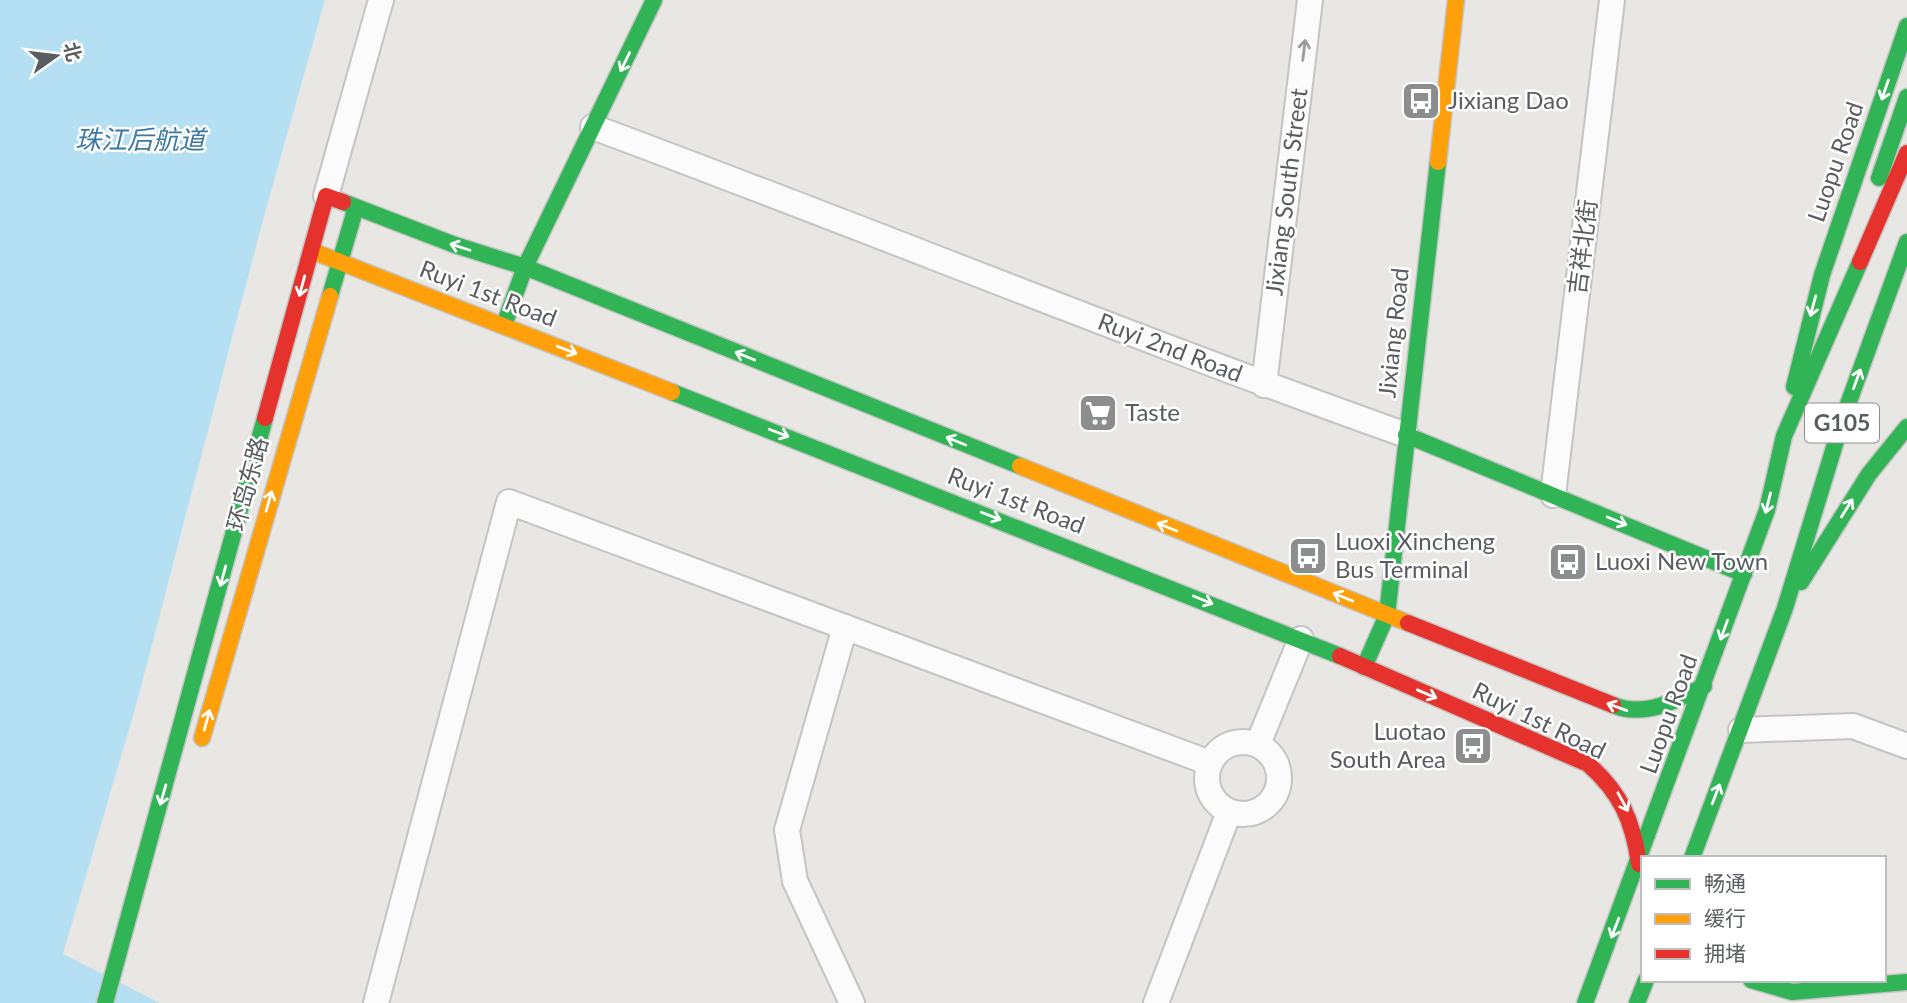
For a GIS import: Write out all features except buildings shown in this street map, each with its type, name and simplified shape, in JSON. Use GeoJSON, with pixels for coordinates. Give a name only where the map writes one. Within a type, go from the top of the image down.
{"type":"FeatureCollection","features":[{"type":"Feature","properties":{"kind":"main road"},"geometry":{"type":"LineString","coordinates":[[504,325],[525,267],[654,0]]}},
{"type":"Feature","properties":{"kind":"main road","name":"Jixiang Road"},"geometry":{"type":"LineString","coordinates":[[1364,667],[1387,615],[1456,0]]}},
{"type":"Feature","properties":{"kind":"main road","name":"Luopu Road"},"geometry":{"type":"LineString","coordinates":[[1642,856],[1766,510],[1804,341],[1822,275],[1907,26]]}},
{"type":"Feature","properties":{"kind":"main road"},"geometry":{"type":"LineString","coordinates":[[1784,436],[1907,97]]}},
{"type":"Feature","properties":{"kind":"main road","name":"Luopu Road"},"geometry":{"type":"LineString","coordinates":[[1784,436],[1907,153]]}},
{"type":"Feature","properties":{"kind":"main road","name":"Ruyi 1st Road"},"geometry":{"type":"LineString","coordinates":[[326,196],[455,245],[525,267],[1627,711],[1648,710],[1673,703],[1704,686]]}},
{"type":"Feature","properties":{"kind":"main road","name":"环岛东路"},"geometry":{"type":"LineString","coordinates":[[105,1003],[326,196]]}},
{"type":"Feature","properties":{"kind":"main road","name":"环岛东路"},"geometry":{"type":"LineString","coordinates":[[197,758],[356,208]]}},
{"type":"Feature","properties":{"kind":"main road","name":"G105"},"geometry":{"type":"LineString","coordinates":[[1693,856],[1785,608],[1843,418],[1907,242]]}},
{"type":"Feature","properties":{"kind":"main road","name":"Ruyi 1st Road"},"geometry":{"type":"LineString","coordinates":[[312,251],[1301,639],[1588,764],[1623,799],[1634,827],[1639,864]]}},
{"type":"Feature","properties":{"kind":"main road"},"geometry":{"type":"LineString","coordinates":[[1785,608],[1869,474],[1907,427]]}},
{"type":"Feature","properties":{"kind":"main road","name":"Ruyi 2nd Road"},"geometry":{"type":"LineString","coordinates":[[1406,435],[1744,574]]}},
{"type":"Feature","properties":{"kind":"main road"},"geometry":{"type":"LineString","coordinates":[[1785,608],[1852,446]]}},
{"type":"Feature","properties":{"kind":"main road","name":"Luopu Road"},"geometry":{"type":"LineString","coordinates":[[1586,1003],[1641,859]]}},
{"type":"Feature","properties":{"kind":"main road"},"geometry":{"type":"LineString","coordinates":[[1637,1003],[1645,982]]}},
{"type":"Feature","properties":{"kind":"main road"},"geometry":{"type":"LineString","coordinates":[[1758,982],[1792,992],[1907,982]]}},
{"type":"Feature","properties":{"kind":"street","name":"环岛东路"},"geometry":{"type":"LineString","coordinates":[[326,196],[381,0]]}},
{"type":"Feature","properties":{"kind":"street","name":"Jixiang South Street"},"geometry":{"type":"LineString","coordinates":[[1264,385],[1310,0]]}},
{"type":"Feature","properties":{"kind":"street","name":"吉祥北街"},"geometry":{"type":"LineString","coordinates":[[1553,495],[1612,0]]}},
{"type":"Feature","properties":{"kind":"street","name":"Ruyi 2nd Road"},"geometry":{"type":"LineString","coordinates":[[593,127],[848,222],[1264,385],[1406,435]]}},
{"type":"Feature","properties":{"kind":"street"},"geometry":{"type":"LineString","coordinates":[[376,1003],[509,502],[1210,764]]}},
{"type":"Feature","properties":{"kind":"street"},"geometry":{"type":"LineString","coordinates":[[845,627],[787,830],[795,881],[852,1003]]}},
{"type":"Feature","properties":{"kind":"street"},"geometry":{"type":"LineString","coordinates":[[1258,744],[1301,639]]}},
{"type":"Feature","properties":{"kind":"street"},"geometry":{"type":"LineString","coordinates":[[1741,730],[1853,726],[1907,746]]}},
{"type":"Feature","properties":{"kind":"street"},"geometry":{"type":"LineString","coordinates":[[1244,741],[1258,744],[1269,752],[1278,764],[1278,792],[1269,804],[1258,812],[1243,815],[1229,812],[1217,804],[1209,792],[1207,778],[1210,764],[1217,752],[1230,744],[1244,741]]}},
{"type":"Feature","properties":{"kind":"street"},"geometry":{"type":"LineString","coordinates":[[1156,1003],[1229,812]]}},
{"type":"Feature","properties":{"kind":"water","name":"珠江后航道"},"geometry":{"type":"Polygon","coordinates":[[[0,0],[325,0],[261,227],[137,702],[63,954],[160,1003],[0,1003],[0,0]]]}},
{"type":"Feature","properties":{"kind":"traffic: fast"},"geometry":{"type":"LineString","coordinates":[[504,325],[525,267],[654,0]]}},
{"type":"Feature","properties":{"kind":"traffic: fast"},"geometry":{"type":"LineString","coordinates":[[1794,387],[1822,275],[1907,26]]}},
{"type":"Feature","properties":{"kind":"traffic: fast"},"geometry":{"type":"LineString","coordinates":[[1879,178],[1907,97]]}},
{"type":"Feature","properties":{"kind":"traffic: fast"},"geometry":{"type":"LineString","coordinates":[[1364,667],[1387,615],[1438,162]]}},
{"type":"Feature","properties":{"kind":"traffic: fast"},"geometry":{"type":"LineString","coordinates":[[343,202],[455,245],[525,267],[1020,466]]}},
{"type":"Feature","properties":{"kind":"traffic: fast"},"geometry":{"type":"LineString","coordinates":[[330,296],[356,207]]}},
{"type":"Feature","properties":{"kind":"traffic: fast"},"geometry":{"type":"LineString","coordinates":[[1693,856],[1785,608],[1843,418],[1907,242]]}},
{"type":"Feature","properties":{"kind":"traffic: fast"},"geometry":{"type":"LineString","coordinates":[[1585,1003],[1767,510],[1784,436],[1860,262]]}},
{"type":"Feature","properties":{"kind":"traffic: fast"},"geometry":{"type":"LineString","coordinates":[[672,392],[1340,656]]}},
{"type":"Feature","properties":{"kind":"traffic: fast"},"geometry":{"type":"LineString","coordinates":[[105,1003],[265,418]]}},
{"type":"Feature","properties":{"kind":"traffic: fast"},"geometry":{"type":"LineString","coordinates":[[1801,582],[1869,474],[1907,427]]}},
{"type":"Feature","properties":{"kind":"traffic: fast"},"geometry":{"type":"LineString","coordinates":[[1406,435],[1744,574]]}},
{"type":"Feature","properties":{"kind":"traffic: fast"},"geometry":{"type":"LineString","coordinates":[[1613,705],[1625,709],[1648,709],[1671,702],[1704,686]]}},
{"type":"Feature","properties":{"kind":"traffic: fast"},"geometry":{"type":"LineString","coordinates":[[1637,1003],[1645,982]]}},
{"type":"Feature","properties":{"kind":"traffic: fast"},"geometry":{"type":"LineString","coordinates":[[1758,982],[1792,992],[1907,982]]}},
{"type":"Feature","properties":{"kind":"traffic: slow"},"geometry":{"type":"LineString","coordinates":[[1438,162],[1456,0]]}},
{"type":"Feature","properties":{"kind":"traffic: slow"},"geometry":{"type":"LineString","coordinates":[[312,251],[672,392]]}},
{"type":"Feature","properties":{"kind":"traffic: slow"},"geometry":{"type":"LineString","coordinates":[[202,738],[330,296]]}},
{"type":"Feature","properties":{"kind":"traffic: slow"},"geometry":{"type":"LineString","coordinates":[[1020,466],[1408,623]]}},
{"type":"Feature","properties":{"kind":"traffic: jam"},"geometry":{"type":"LineString","coordinates":[[1860,262],[1907,153]]}},
{"type":"Feature","properties":{"kind":"traffic: jam"},"geometry":{"type":"LineString","coordinates":[[265,418],[326,196],[343,202]]}},
{"type":"Feature","properties":{"kind":"traffic: jam"},"geometry":{"type":"LineString","coordinates":[[1408,623],[1613,705]]}},
{"type":"Feature","properties":{"kind":"traffic: jam"},"geometry":{"type":"LineString","coordinates":[[1340,656],[1588,764],[1609,786],[1624,809],[1633,834],[1639,864]]}},
{"type":"Feature","properties":{"kind":"place","name":"Jixiang Dao"},"geometry":{"type":"Point","coordinates":[1421,101]}},
{"type":"Feature","properties":{"kind":"place","name":"Taste"},"geometry":{"type":"Point","coordinates":[1098,413]}},
{"type":"Feature","properties":{"kind":"place","name":"Luoxi Xincheng Bus Terminal"},"geometry":{"type":"Point","coordinates":[1308,556]}},
{"type":"Feature","properties":{"kind":"place","name":"Luoxi New Town"},"geometry":{"type":"Point","coordinates":[1568,562]}},
{"type":"Feature","properties":{"kind":"place","name":"Luotao South Area"},"geometry":{"type":"Point","coordinates":[1473,746]}}]}
